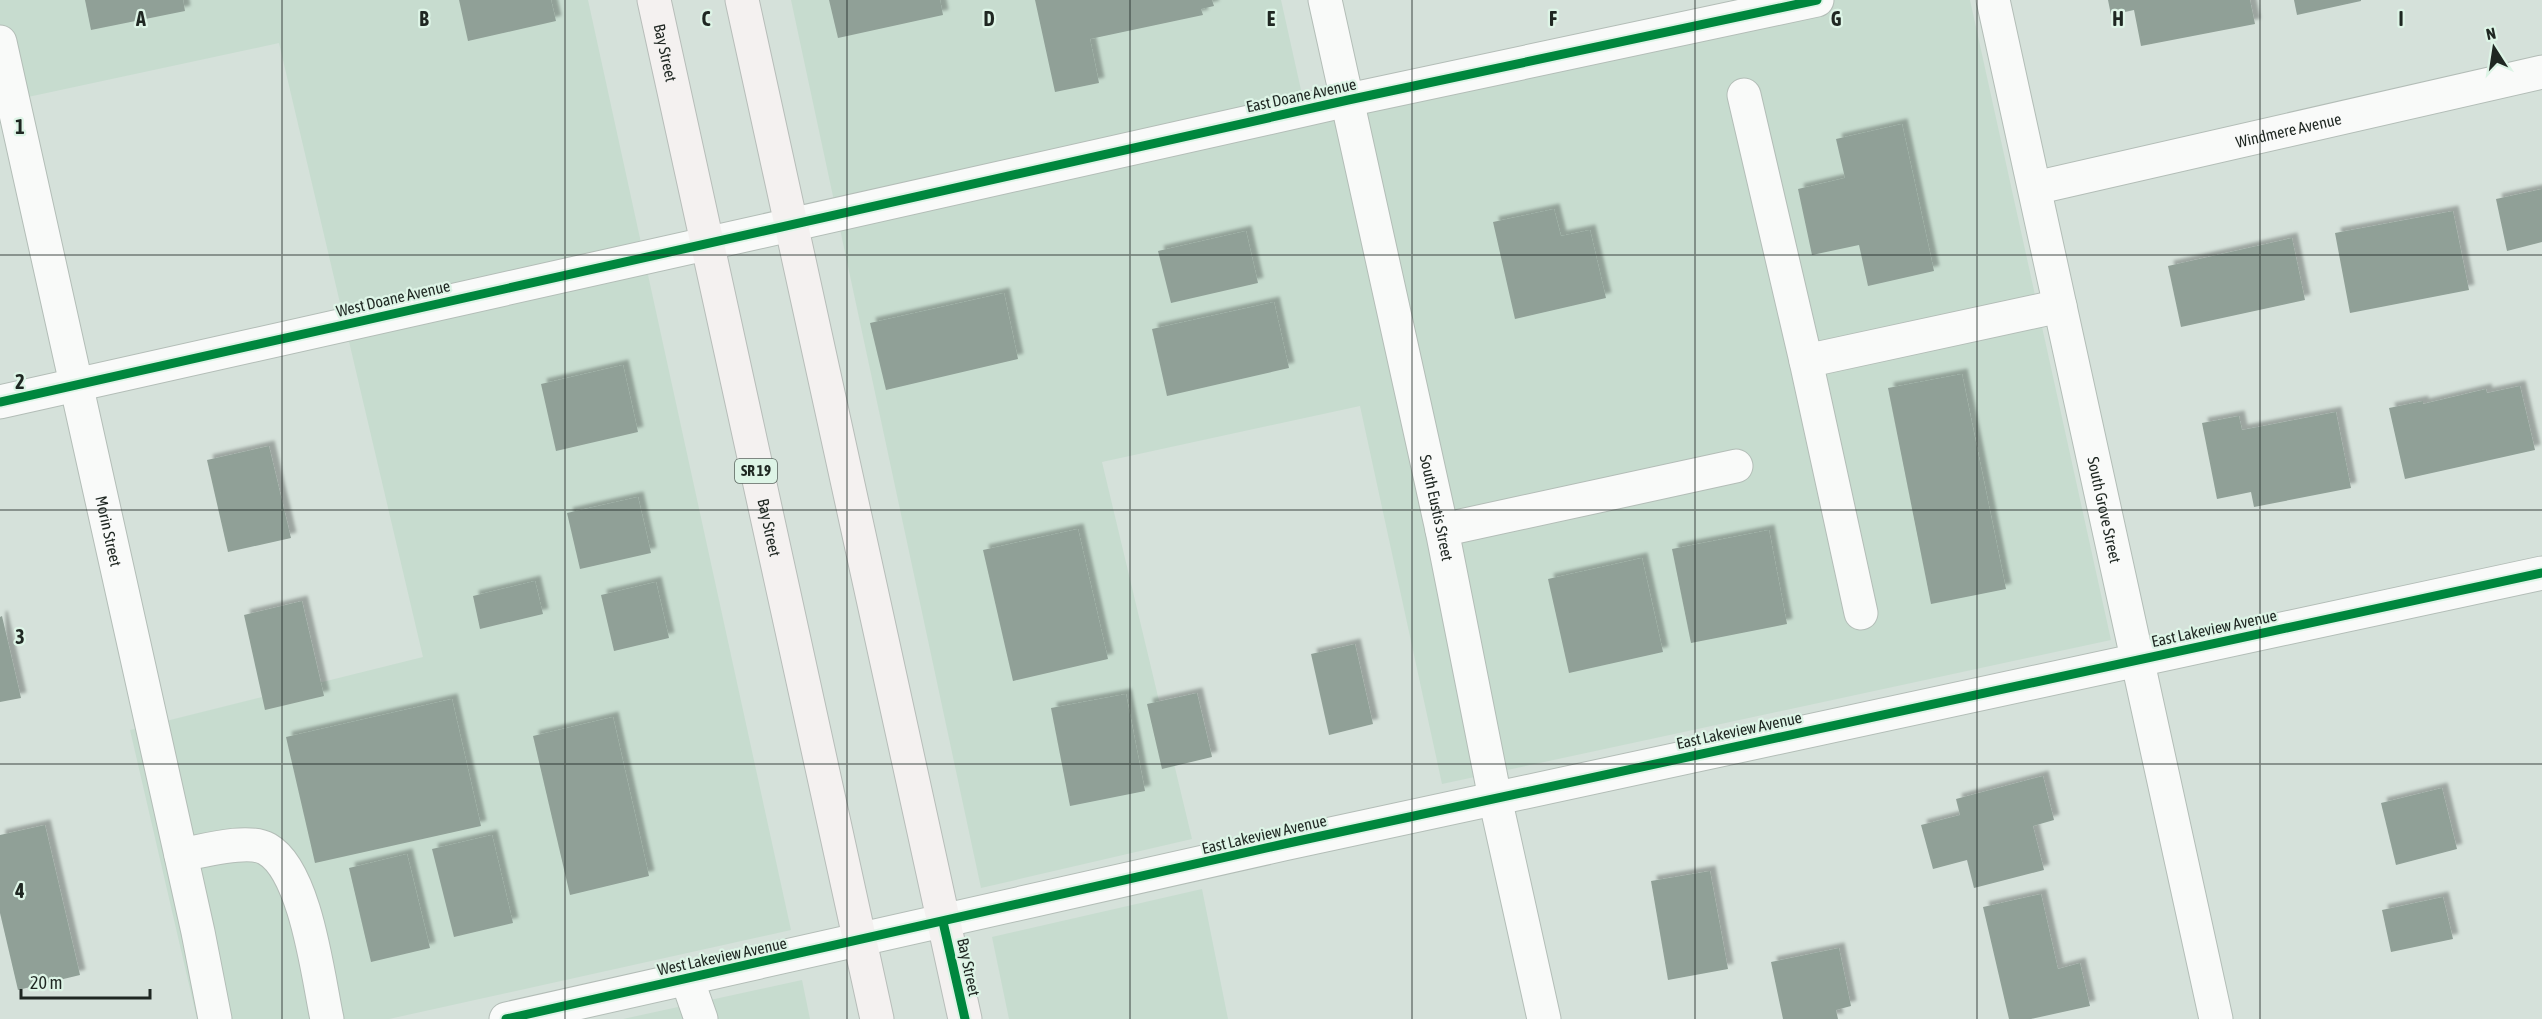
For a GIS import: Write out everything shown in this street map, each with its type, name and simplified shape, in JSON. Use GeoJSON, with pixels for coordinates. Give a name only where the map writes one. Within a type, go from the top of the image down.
{"type":"FeatureCollection","features":[{"type":"Feature","properties":{"kind":"main road","name":"Bay Street"},"geometry":{"type":"LineString","coordinates":[[654,0],[877,1019]]}},
{"type":"Feature","properties":{"kind":"main road","name":"Bay Street"},"geometry":{"type":"LineString","coordinates":[[742,0],[965,1019]]}},
{"type":"Feature","properties":{"kind":"street","name":"South Eustis Street"},"geometry":{"type":"LineString","coordinates":[[1325,0],[1442,530],[1495,798],[1544,1019]]}},
{"type":"Feature","properties":{"kind":"street","name":"East Doane Avenue"},"geometry":{"type":"LineString","coordinates":[[792,224],[1348,100],[1817,0]]}},
{"type":"Feature","properties":{"kind":"street","name":"South Grove Street"},"geometry":{"type":"LineString","coordinates":[[1993,0],[2216,1019]]}},
{"type":"Feature","properties":{"kind":"street","name":"Morin Street"},"geometry":{"type":"LineString","coordinates":[[0,42],[181,855],[215,1019]]}},
{"type":"Feature","properties":{"kind":"street","name":"Windmere Avenue"},"geometry":{"type":"LineString","coordinates":[[2035,188],[2542,72]]}},
{"type":"Feature","properties":{"kind":"street"},"geometry":{"type":"LineString","coordinates":[[1744,95],[1806,361],[1861,614]]}},
{"type":"Feature","properties":{"kind":"street","name":"West Doane Avenue"},"geometry":{"type":"LineString","coordinates":[[0,402],[792,224]]}},
{"type":"Feature","properties":{"kind":"street"},"geometry":{"type":"LineString","coordinates":[[1806,361],[2060,306]]}},
{"type":"Feature","properties":{"kind":"street"},"geometry":{"type":"LineString","coordinates":[[1442,530],[1736,466]]}},
{"type":"Feature","properties":{"kind":"street","name":"East Lakeview Avenue"},"geometry":{"type":"LineString","coordinates":[[944,922],[1284,844],[2542,573]]}},
{"type":"Feature","properties":{"kind":"street"},"geometry":{"type":"LineString","coordinates":[[181,855],[247,844],[267,849],[287,869],[305,911],[327,1019]]}},
{"type":"Feature","properties":{"kind":"street","name":"West Lakeview Avenue"},"geometry":{"type":"LineString","coordinates":[[506,1019],[944,922]]}},
{"type":"Feature","properties":{"kind":"street"},"geometry":{"type":"LineString","coordinates":[[687,979],[701,1019]]}},
{"type":"Feature","properties":{"kind":"shaded area"},"geometry":{"type":"Polygon","coordinates":[[[0,0],[588,0],[791,930],[389,1019],[197,1019],[130,730],[423,657],[279,43],[0,103],[0,0]]]}},
{"type":"Feature","properties":{"kind":"shaded area"},"geometry":{"type":"Polygon","coordinates":[[[791,0],[1281,0],[1307,117],[1734,0],[1970,0],[2111,640],[1442,784],[1360,406],[1102,462],[1192,839],[981,888],[791,0]]]}},
{"type":"Feature","properties":{"kind":"shaded area"},"geometry":{"type":"Polygon","coordinates":[[[1202,889],[1228,1019],[1009,1019],[992,937],[1202,889]]]}},
{"type":"Feature","properties":{"kind":"shaded area"},"geometry":{"type":"Polygon","coordinates":[[[802,980],[810,1019],[623,1019],[802,980]]]}},
{"type":"Feature","properties":{"kind":"building"},"geometry":{"type":"Polygon","coordinates":[[[85,0],[183,0],[185,11],[91,30],[85,0]]]}},
{"type":"Feature","properties":{"kind":"building"},"geometry":{"type":"Polygon","coordinates":[[[459,0],[551,0],[556,21],[468,41],[459,0]]]}},
{"type":"Feature","properties":{"kind":"building"},"geometry":{"type":"Polygon","coordinates":[[[829,0],[940,0],[943,15],[838,38],[829,0]]]}},
{"type":"Feature","properties":{"kind":"building"},"geometry":{"type":"Polygon","coordinates":[[[1035,0],[1212,0],[1214,6],[1201,9],[1203,15],[1090,39],[1099,83],[1055,92],[1035,0]]]}},
{"type":"Feature","properties":{"kind":"building"},"geometry":{"type":"Polygon","coordinates":[[[2108,0],[2250,0],[2255,24],[2141,46],[2134,10],[2111,15],[2108,0]]]}},
{"type":"Feature","properties":{"kind":"building"},"geometry":{"type":"Polygon","coordinates":[[[2294,0],[2361,0],[2361,1],[2297,15],[2294,0]]]}},
{"type":"Feature","properties":{"kind":"building"},"geometry":{"type":"Polygon","coordinates":[[[1902,124],[1934,271],[1868,286],[1859,245],[1812,255],[1798,189],[1845,178],[1836,139],[1902,124]]]}},
{"type":"Feature","properties":{"kind":"building"},"geometry":{"type":"Polygon","coordinates":[[[2542,189],[2542,242],[2507,251],[2496,199],[2542,189]]]}},
{"type":"Feature","properties":{"kind":"building"},"geometry":{"type":"Polygon","coordinates":[[[1554,209],[1561,236],[1590,230],[1606,298],[1515,319],[1493,222],[1554,209]]]}},
{"type":"Feature","properties":{"kind":"building"},"geometry":{"type":"Polygon","coordinates":[[[2453,211],[2469,290],[2350,313],[2335,233],[2453,211]]]}},
{"type":"Feature","properties":{"kind":"building"},"geometry":{"type":"Polygon","coordinates":[[[1246,231],[1258,283],[1171,303],[1158,251],[1246,231]]]}},
{"type":"Feature","properties":{"kind":"building"},"geometry":{"type":"Polygon","coordinates":[[[2292,238],[2305,300],[2181,327],[2168,266],[2292,238]]]}},
{"type":"Feature","properties":{"kind":"building"},"geometry":{"type":"Polygon","coordinates":[[[1004,293],[1018,359],[886,390],[870,323],[1004,293]]]}},
{"type":"Feature","properties":{"kind":"building"},"geometry":{"type":"Polygon","coordinates":[[[1274,302],[1289,368],[1167,396],[1152,329],[1274,302]]]}},
{"type":"Feature","properties":{"kind":"building"},"geometry":{"type":"Polygon","coordinates":[[[623,365],[638,432],[556,451],[541,384],[623,365]]]}},
{"type":"Feature","properties":{"kind":"building"},"geometry":{"type":"Polygon","coordinates":[[[1962,374],[2006,589],[1931,604],[1888,388],[1962,374]]]}},
{"type":"Feature","properties":{"kind":"building"},"geometry":{"type":"Polygon","coordinates":[[[2520,386],[2535,450],[2405,479],[2389,408],[2423,401],[2423,404],[2486,389],[2487,393],[2520,386]]]}},
{"type":"Feature","properties":{"kind":"building"},"geometry":{"type":"Polygon","coordinates":[[[2336,412],[2351,488],[2254,507],[2251,492],[2217,499],[2202,423],[2239,416],[2242,430],[2336,412]]]}},
{"type":"Feature","properties":{"kind":"building"},"geometry":{"type":"Polygon","coordinates":[[[269,446],[291,538],[228,552],[207,460],[269,446]]]}},
{"type":"Feature","properties":{"kind":"building"},"geometry":{"type":"Polygon","coordinates":[[[638,497],[651,553],[580,569],[567,513],[638,497]]]}},
{"type":"Feature","properties":{"kind":"building"},"geometry":{"type":"Polygon","coordinates":[[[1078,529],[1108,659],[1013,681],[983,550],[1078,529]]]}},
{"type":"Feature","properties":{"kind":"building"},"geometry":{"type":"Polygon","coordinates":[[[1769,530],[1787,624],[1691,643],[1672,549],[1769,530]]]}},
{"type":"Feature","properties":{"kind":"building"},"geometry":{"type":"Polygon","coordinates":[[[1642,558],[1663,652],[1569,673],[1548,579],[1642,558]]]}},
{"type":"Feature","properties":{"kind":"building"},"geometry":{"type":"Polygon","coordinates":[[[535,581],[543,614],[480,629],[473,596],[535,581]]]}},
{"type":"Feature","properties":{"kind":"building"},"geometry":{"type":"Polygon","coordinates":[[[656,582],[669,638],[614,651],[601,595],[656,582]]]}},
{"type":"Feature","properties":{"kind":"building"},"geometry":{"type":"Polygon","coordinates":[[[302,601],[324,696],[265,710],[244,615],[302,601]]]}},
{"type":"Feature","properties":{"kind":"building"},"geometry":{"type":"Polygon","coordinates":[[[2,616],[21,698],[0,702],[0,617],[2,616]]]}},
{"type":"Feature","properties":{"kind":"building"},"geometry":{"type":"Polygon","coordinates":[[[1355,644],[1373,724],[1329,735],[1311,654],[1355,644]]]}},
{"type":"Feature","properties":{"kind":"building"},"geometry":{"type":"Polygon","coordinates":[[[1197,693],[1212,757],[1162,769],[1147,704],[1197,693]]]}},
{"type":"Feature","properties":{"kind":"building"},"geometry":{"type":"Polygon","coordinates":[[[1126,694],[1145,791],[1070,806],[1051,708],[1126,694]]]}},
{"type":"Feature","properties":{"kind":"building"},"geometry":{"type":"Polygon","coordinates":[[[452,699],[481,826],[315,863],[286,737],[452,699]]]}},
{"type":"Feature","properties":{"kind":"building"},"geometry":{"type":"Polygon","coordinates":[[[613,717],[649,876],[570,895],[533,736],[613,717]]]}},
{"type":"Feature","properties":{"kind":"building"},"geometry":{"type":"Polygon","coordinates":[[[2043,776],[2054,820],[2033,826],[2044,870],[1974,888],[1967,860],[1933,869],[1921,825],[1960,815],[1956,799],[2043,776]]]}},
{"type":"Feature","properties":{"kind":"building"},"geometry":{"type":"Polygon","coordinates":[[[2442,788],[2457,849],[2396,865],[2381,803],[2442,788]]]}},
{"type":"Feature","properties":{"kind":"building"},"geometry":{"type":"Polygon","coordinates":[[[45,825],[80,975],[18,990],[0,913],[0,835],[45,825]]]}},
{"type":"Feature","properties":{"kind":"building"},"geometry":{"type":"Polygon","coordinates":[[[492,835],[513,923],[454,937],[432,849],[492,835]]]}},
{"type":"Feature","properties":{"kind":"building"},"geometry":{"type":"Polygon","coordinates":[[[407,854],[430,948],[371,962],[349,868],[407,854]]]}},
{"type":"Feature","properties":{"kind":"building"},"geometry":{"type":"Polygon","coordinates":[[[1710,871],[1728,969],[1668,980],[1651,881],[1710,871]]]}},
{"type":"Feature","properties":{"kind":"building"},"geometry":{"type":"Polygon","coordinates":[[[2041,894],[2058,969],[2080,963],[2090,1006],[2031,1019],[2009,1019],[1983,907],[2041,894]]]}},
{"type":"Feature","properties":{"kind":"building"},"geometry":{"type":"Polygon","coordinates":[[[2443,897],[2453,939],[2391,952],[2382,910],[2443,897]]]}},
{"type":"Feature","properties":{"kind":"building"},"geometry":{"type":"Polygon","coordinates":[[[1839,948],[1851,1006],[1836,1010],[1838,1019],[1783,1019],[1771,962],[1839,948]]]}},
{"type":"Feature","properties":{"kind":"cycle path"},"geometry":{"type":"LineString","coordinates":[[0,402],[1348,100],[1817,0]]}},
{"type":"Feature","properties":{"kind":"cycle path"},"geometry":{"type":"LineString","coordinates":[[506,1019],[1284,844],[2542,573]]}},
{"type":"Feature","properties":{"kind":"cycle path"},"geometry":{"type":"LineString","coordinates":[[943,922],[965,1019]]}}]}
